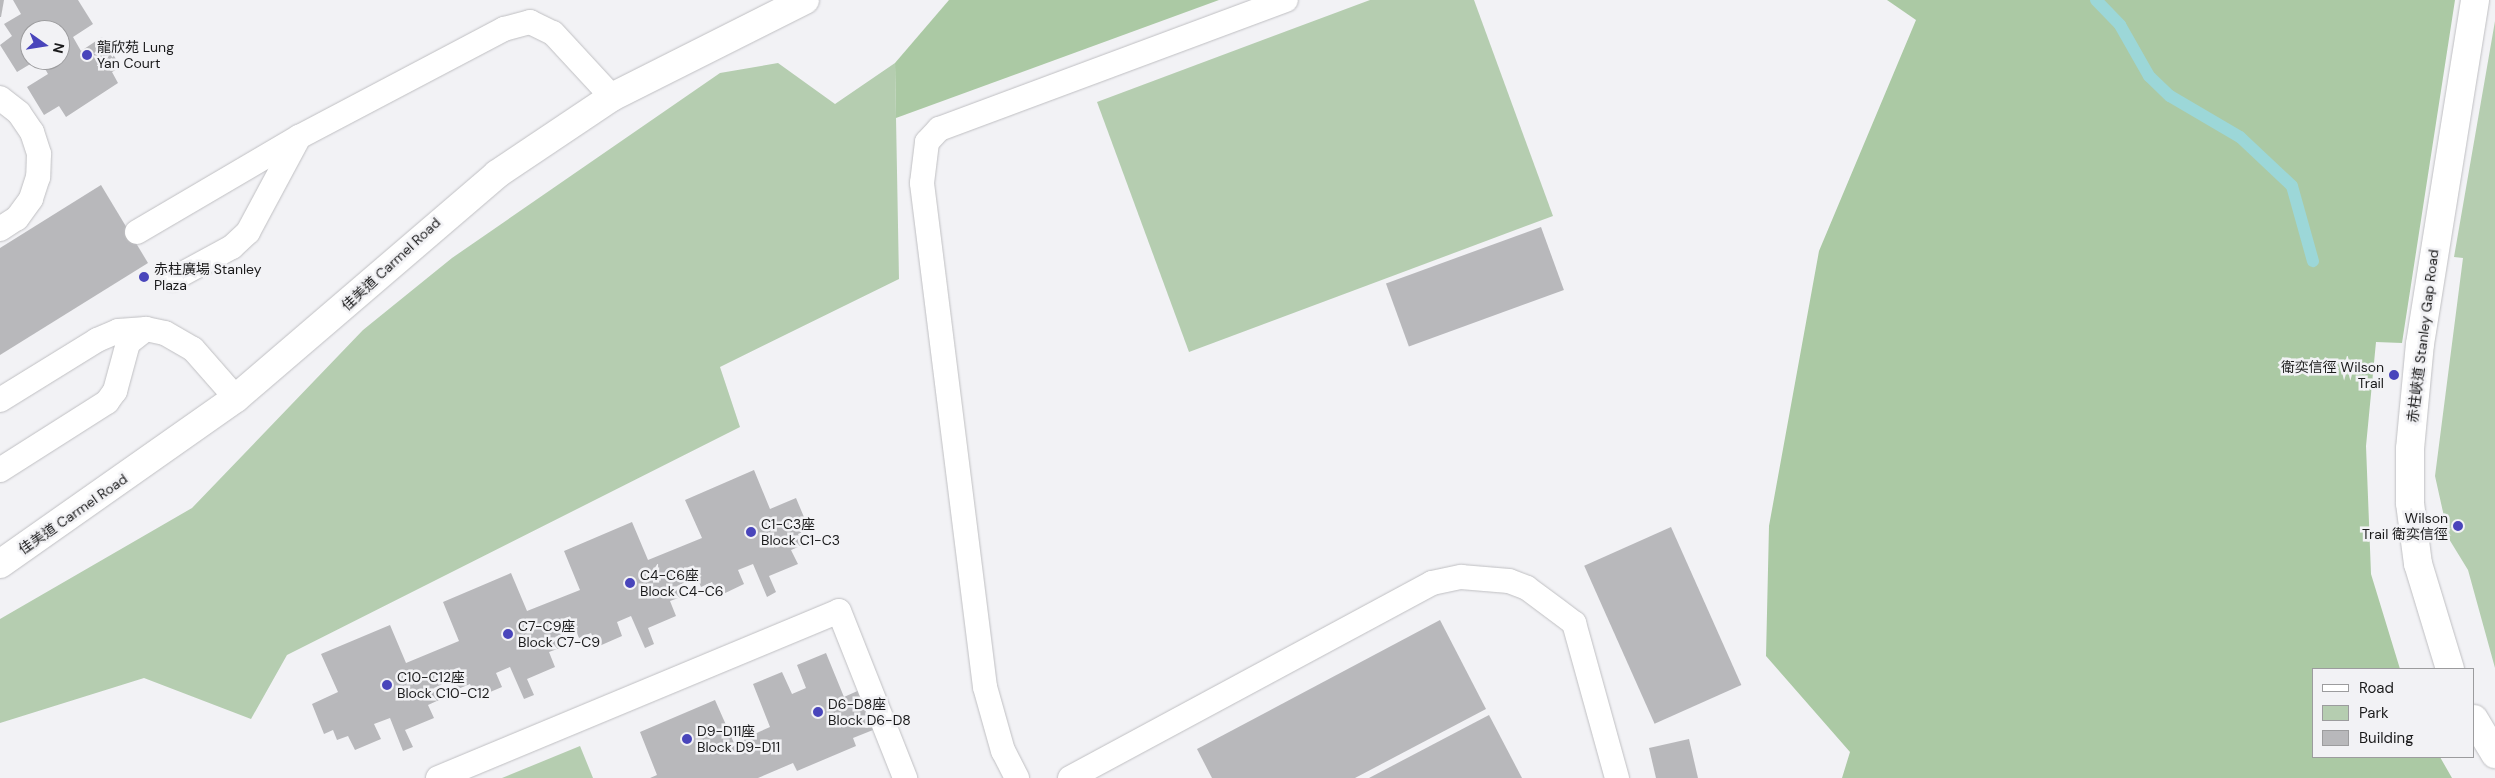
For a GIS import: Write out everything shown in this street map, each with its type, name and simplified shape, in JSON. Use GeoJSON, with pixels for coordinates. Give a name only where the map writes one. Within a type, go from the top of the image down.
{"type":"FeatureCollection","features":[{"type":"Feature","properties":{"kind":"street","name":"佳美道 Carmel Road"},"geometry":{"type":"LineString","coordinates":[[0,564],[236,398],[496,174],[612,97],[806,0]]}},
{"type":"Feature","properties":{"kind":"street","name":"赤柱峽道 Stanley Gap Road"},"geometry":{"type":"LineString","coordinates":[[2450,668],[2418,564],[2410,503],[2410,449],[2420,344],[2475,0]]}},
{"type":"Feature","properties":{"kind":"street"},"geometry":{"type":"LineString","coordinates":[[2475,722],[2495,754]]}},
{"type":"Feature","properties":{"kind":"lane"},"geometry":{"type":"LineString","coordinates":[[1017,778],[992,721],[980,658],[922,183],[927,142],[939,129],[1286,0]]}},
{"type":"Feature","properties":{"kind":"lane"},"geometry":{"type":"LineString","coordinates":[[137,232],[299,137],[480,41],[530,22],[553,33],[612,97]]}},
{"type":"Feature","properties":{"kind":"lane"},"geometry":{"type":"LineString","coordinates":[[0,98],[28,126],[39,154],[38,177],[31,199],[17,218],[0,229]]}},
{"type":"Feature","properties":{"kind":"lane"},"geometry":{"type":"LineString","coordinates":[[173,279],[232,247],[248,232],[299,137]]}},
{"type":"Feature","properties":{"kind":"lane"},"geometry":{"type":"LineString","coordinates":[[0,470],[107,402],[115,391],[128,343],[146,329]]}},
{"type":"Feature","properties":{"kind":"lane"},"geometry":{"type":"LineString","coordinates":[[0,400],[97,340],[118,331],[146,329],[165,333],[193,349],[236,398]]}},
{"type":"Feature","properties":{"kind":"lane"},"geometry":{"type":"LineString","coordinates":[[1070,778],[1432,583],[1461,576],[1502,579],[1528,588],[1574,623],[1617,778]]}},
{"type":"Feature","properties":{"kind":"lane"},"geometry":{"type":"LineString","coordinates":[[438,778],[839,612],[905,778]]}},
{"type":"Feature","properties":{"kind":"green space"},"geometry":{"type":"Polygon","coordinates":[[[949,0],[1219,0],[896,118],[895,63],[949,0]]]}},
{"type":"Feature","properties":{"kind":"green space"},"geometry":{"type":"Polygon","coordinates":[[[1370,0],[1474,0],[1553,216],[1189,352],[1097,102],[1370,0]]]}},
{"type":"Feature","properties":{"kind":"green space"},"geometry":{"type":"Polygon","coordinates":[[[1887,0],[2455,0],[2402,343],[2376,342],[2366,446],[2371,574],[2400,668],[2312,668],[2312,758],[2441,758],[2452,778],[1842,778],[1850,752],[1766,656],[1769,526],[1819,251],[1916,20],[1887,0]]]}},
{"type":"Feature","properties":{"kind":"green space"},"geometry":{"type":"Polygon","coordinates":[[[2495,21],[2495,668],[2468,570],[2449,539],[2435,476],[2463,258],[2454,257],[2495,21]]]}},
{"type":"Feature","properties":{"kind":"green space"},"geometry":{"type":"Polygon","coordinates":[[[778,63],[835,104],[895,63],[899,279],[720,367],[740,427],[287,655],[251,719],[144,678],[0,723],[0,619],[192,508],[363,330],[452,258],[720,73],[778,63]]]}},
{"type":"Feature","properties":{"kind":"green space"},"geometry":{"type":"Polygon","coordinates":[[[580,746],[593,778],[502,778],[580,746]]]}},
{"type":"Feature","properties":{"kind":"building"},"geometry":{"type":"Polygon","coordinates":[[[0,0],[4,0],[1,17],[0,17],[0,0]]]}},
{"type":"Feature","properties":{"kind":"building","name":"龍欣苑 Lung Yan Court"},"geometry":{"type":"Polygon","coordinates":[[[13,0],[78,0],[93,24],[73,37],[81,51],[102,37],[121,67],[112,72],[118,83],[66,117],[59,106],[44,115],[27,87],[48,74],[46,70],[70,70],[70,20],[20,20],[20,70],[17,72],[0,45],[12,36],[4,24],[21,14],[13,0]]]}},
{"type":"Feature","properties":{"kind":"building","name":"赤柱廣場 Stanley Plaza"},"geometry":{"type":"Polygon","coordinates":[[[101,185],[148,263],[0,355],[0,248],[101,185]]]}},
{"type":"Feature","properties":{"kind":"building"},"geometry":{"type":"Polygon","coordinates":[[[1541,227],[1564,290],[1409,346],[1386,283],[1541,227]]]}},
{"type":"Feature","properties":{"kind":"building"},"geometry":{"type":"Polygon","coordinates":[[[754,470],[770,509],[796,498],[809,529],[798,534],[803,545],[791,550],[798,564],[769,576],[776,592],[767,597],[753,564],[738,570],[744,584],[719,596],[712,582],[701,587],[697,577],[677,586],[681,597],[670,601],[676,616],[648,628],[654,644],[645,648],[631,616],[617,622],[622,636],[597,647],[591,633],[579,638],[575,628],[555,637],[560,648],[549,652],[555,667],[527,679],[534,695],[524,699],[510,667],[496,673],[502,687],[476,698],[470,684],[458,689],[454,679],[434,688],[439,700],[428,705],[434,718],[405,730],[413,747],[403,751],[390,718],[374,724],[381,739],[355,750],[348,736],[337,740],[333,730],[324,734],[312,704],[338,692],[321,654],[390,625],[406,663],[459,641],[443,602],[511,573],[527,611],[580,590],[564,551],[632,522],[648,560],[702,538],[685,500],[754,470]]]}},
{"type":"Feature","properties":{"kind":"building"},"geometry":{"type":"Polygon","coordinates":[[[1671,527],[1741,685],[1655,724],[1584,566],[1671,527]]]}},
{"type":"Feature","properties":{"kind":"building"},"geometry":{"type":"Polygon","coordinates":[[[1440,620],[1486,709],[1355,778],[1212,778],[1197,749],[1440,620]]]}},
{"type":"Feature","properties":{"kind":"building"},"geometry":{"type":"Polygon","coordinates":[[[826,653],[844,697],[862,689],[878,728],[853,738],[856,746],[797,771],[793,763],[758,778],[650,778],[657,775],[640,732],[715,700],[734,743],[770,727],[753,684],[782,672],[792,694],[806,688],[797,665],[826,653]]]}},
{"type":"Feature","properties":{"kind":"building"},"geometry":{"type":"Polygon","coordinates":[[[1489,715],[1522,778],[1369,778],[1489,715]]]}},
{"type":"Feature","properties":{"kind":"building"},"geometry":{"type":"Polygon","coordinates":[[[1689,739],[1698,778],[1656,778],[1649,748],[1689,739]]]}},
{"type":"Feature","properties":{"kind":"waterway"},"geometry":{"type":"LineString","coordinates":[[2096,0],[2120,25],[2149,76],[2170,96],[2240,137],[2292,186],[2313,261]]}},
{"type":"Feature","properties":{"kind":"place","name":"龍欣苑 Lung Yan Court"},"geometry":{"type":"Point","coordinates":[87,55]}},
{"type":"Feature","properties":{"kind":"place","name":"赤柱廣場 Stanley Plaza"},"geometry":{"type":"Point","coordinates":[144,277]}},
{"type":"Feature","properties":{"kind":"place","name":"衛奕信徑 Wilson Trail"},"geometry":{"type":"Point","coordinates":[2394,375]}},
{"type":"Feature","properties":{"kind":"place","name":"Wilson Trail 衛奕信徑"},"geometry":{"type":"Point","coordinates":[2458,526]}},
{"type":"Feature","properties":{"kind":"place","name":"C1-C3座 Block C1-C3"},"geometry":{"type":"Point","coordinates":[751,532]}},
{"type":"Feature","properties":{"kind":"place","name":"C4-C6座 Block C4-C6"},"geometry":{"type":"Point","coordinates":[630,583]}},
{"type":"Feature","properties":{"kind":"place","name":"C7-C9座 Block C7-C9"},"geometry":{"type":"Point","coordinates":[508,634]}},
{"type":"Feature","properties":{"kind":"place","name":"C10-C12座 Block C10-C12"},"geometry":{"type":"Point","coordinates":[387,685]}},
{"type":"Feature","properties":{"kind":"place","name":"D6-D8座 Block D6-D8"},"geometry":{"type":"Point","coordinates":[818,712]}},
{"type":"Feature","properties":{"kind":"place","name":"D9-D11座 Block D9-D11"},"geometry":{"type":"Point","coordinates":[687,739]}}]}
